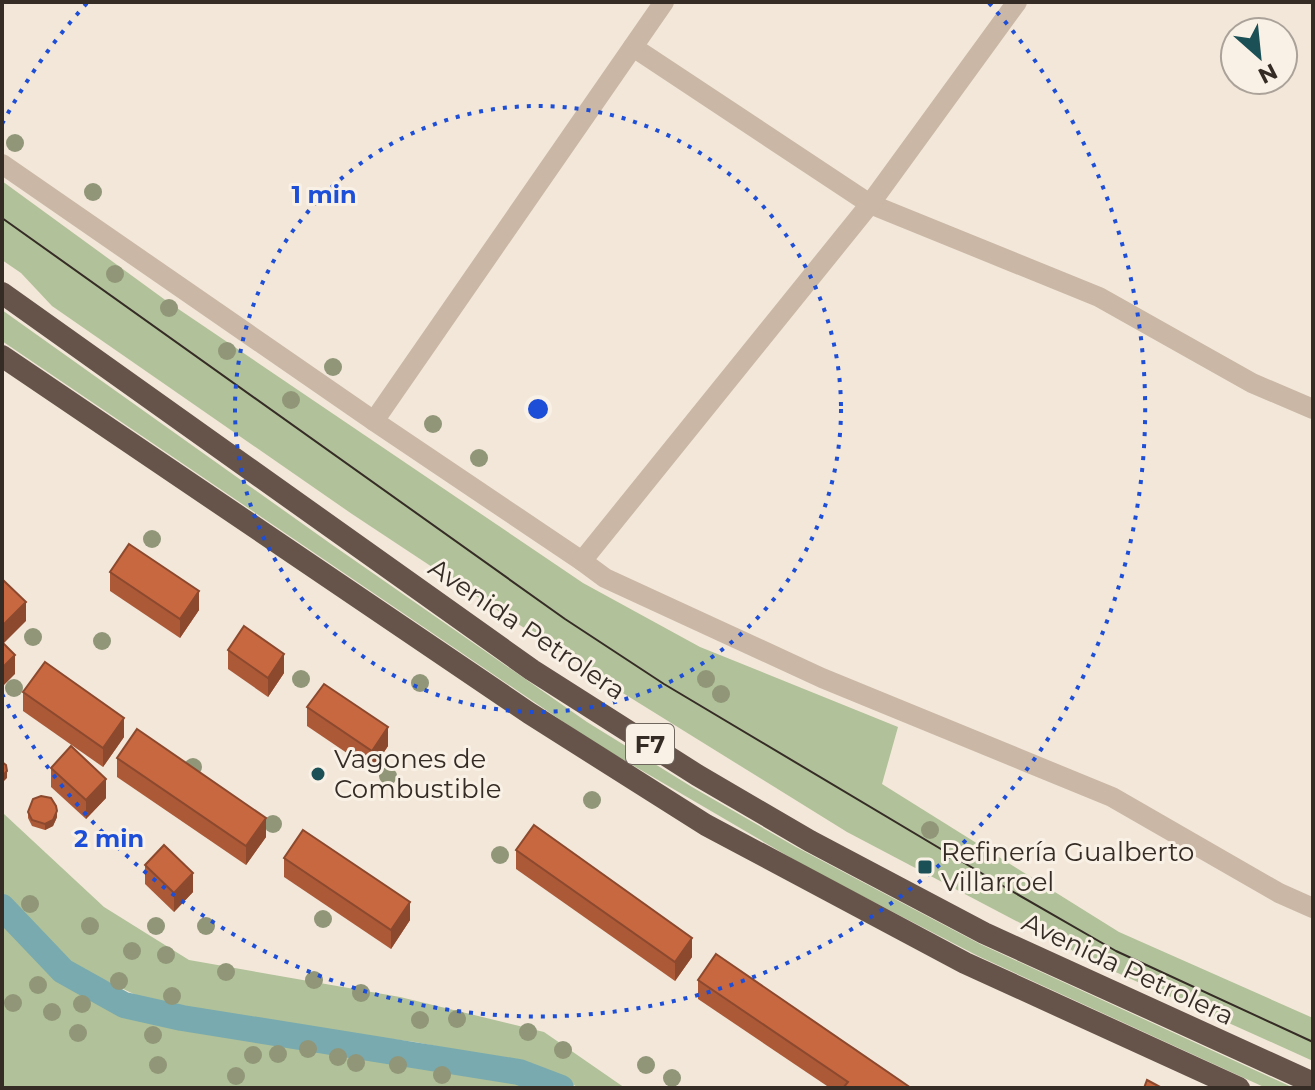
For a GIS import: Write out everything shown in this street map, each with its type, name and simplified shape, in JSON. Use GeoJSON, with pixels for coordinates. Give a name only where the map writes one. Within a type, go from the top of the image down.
{"type":"FeatureCollection","features":[{"type":"Feature","properties":{"kind":"highway","name":"Avenida Petrolera"},"geometry":{"type":"LineString","coordinates":[[2,293],[532,670],[697,775],[810,841],[984,933],[1313,1083]]}},
{"type":"Feature","properties":{"kind":"highway","name":"F7"},"geometry":{"type":"LineString","coordinates":[[2,356],[529,713],[706,825],[965,963],[1239,1088]]}},
{"type":"Feature","properties":{"kind":"street"},"geometry":{"type":"LineString","coordinates":[[374,421],[663,2]]}},
{"type":"Feature","properties":{"kind":"street"},"geometry":{"type":"LineString","coordinates":[[582,561],[870,204],[1017,2]]}},
{"type":"Feature","properties":{"kind":"street"},"geometry":{"type":"LineString","coordinates":[[633,47],[870,204],[1099,297],[1252,383],[1313,409]]}},
{"type":"Feature","properties":{"kind":"street"},"geometry":{"type":"LineString","coordinates":[[2,164],[605,578],[822,678],[1112,797],[1279,893],[1313,908]]}},
{"type":"Feature","properties":{"kind":"green space"},"geometry":{"type":"Polygon","coordinates":[[[2,181],[168,302],[583,583],[700,647],[898,727],[882,784],[1119,932],[1313,1018],[1313,1061],[1100,965],[847,832],[618,690],[352,514],[52,306],[21,273],[2,260],[2,181]]]}},
{"type":"Feature","properties":{"kind":"green space"},"geometry":{"type":"Polygon","coordinates":[[[2,310],[587,722],[692,787],[796,847],[980,944],[1294,1088],[1266,1088],[978,956],[810,869],[593,742],[2,341],[2,310]]]}},
{"type":"Feature","properties":{"kind":"green space"},"geometry":{"type":"Polygon","coordinates":[[[4,814],[104,907],[189,960],[400,997],[544,1032],[625,1088],[579,1088],[558,1076],[497,1058],[415,1042],[218,1017],[140,997],[75,966],[2,894],[4,814]]]}},
{"type":"Feature","properties":{"kind":"green space"},"geometry":{"type":"Polygon","coordinates":[[[2,918],[62,981],[110,1007],[182,1027],[513,1080],[535,1088],[2,1088],[2,918]]]}},
{"type":"Feature","properties":{"kind":"building"},"geometry":{"type":"Polygon","coordinates":[[[129,544],[199,591],[180,619],[110,572],[129,544]]]}},
{"type":"Feature","properties":{"kind":"building"},"geometry":{"type":"Polygon","coordinates":[[[2,579],[26,602],[2,626],[2,579]]]}},
{"type":"Feature","properties":{"kind":"building"},"geometry":{"type":"Polygon","coordinates":[[[244,626],[284,654],[268,678],[228,650],[244,626]]]}},
{"type":"Feature","properties":{"kind":"building"},"geometry":{"type":"Polygon","coordinates":[[[2,642],[15,655],[2,668],[2,642]]]}},
{"type":"Feature","properties":{"kind":"building"},"geometry":{"type":"Polygon","coordinates":[[[45,662],[124,718],[103,748],[23,692],[45,662]]]}},
{"type":"Feature","properties":{"kind":"building"},"geometry":{"type":"Polygon","coordinates":[[[324,684],[388,727],[372,751],[307,707],[324,684]]]}},
{"type":"Feature","properties":{"kind":"building"},"geometry":{"type":"Polygon","coordinates":[[[137,729],[266,818],[246,846],[117,758],[137,729]]]}},
{"type":"Feature","properties":{"kind":"building"},"geometry":{"type":"Polygon","coordinates":[[[71,746],[106,779],[86,800],[51,768],[71,746]]]}},
{"type":"Feature","properties":{"kind":"building"},"geometry":{"type":"Polygon","coordinates":[[[2,762],[7,771],[2,777],[2,762]]]}},
{"type":"Feature","properties":{"kind":"building"},"geometry":{"type":"Polygon","coordinates":[[[41,796],[51,798],[57,811],[53,820],[45,824],[32,820],[28,812],[33,799],[41,796]]]}},
{"type":"Feature","properties":{"kind":"building"},"geometry":{"type":"Polygon","coordinates":[[[534,825],[692,938],[675,962],[516,850],[534,825]]]}},
{"type":"Feature","properties":{"kind":"building"},"geometry":{"type":"Polygon","coordinates":[[[303,830],[410,902],[391,930],[284,858],[303,830]]]}},
{"type":"Feature","properties":{"kind":"building"},"geometry":{"type":"Polygon","coordinates":[[[164,845],[193,873],[174,893],[145,865],[164,845]]]}},
{"type":"Feature","properties":{"kind":"building"},"geometry":{"type":"Polygon","coordinates":[[[716,954],[911,1088],[843,1088],[848,1082],[698,980],[716,954]]]}},
{"type":"Feature","properties":{"kind":"building"},"geometry":{"type":"Polygon","coordinates":[[[1147,1080],[1162,1088],[1144,1088],[1147,1080]]]}},
{"type":"Feature","properties":{"kind":"waterway"},"geometry":{"type":"LineString","coordinates":[[2,907],[63,971],[124,1005],[182,1018],[519,1072],[561,1088]]}},
{"type":"Feature","properties":{"kind":"tram line"},"geometry":{"type":"LineString","coordinates":[[2,218],[565,619],[664,684],[1116,951],[1313,1042]]}},
{"type":"Feature","properties":{"kind":"place","name":"Vagones de Combustible"},"geometry":{"type":"Point","coordinates":[318,774]}},
{"type":"Feature","properties":{"kind":"place","name":"Refinería Gualberto Villarroel"},"geometry":{"type":"Point","coordinates":[925,867]}}]}
